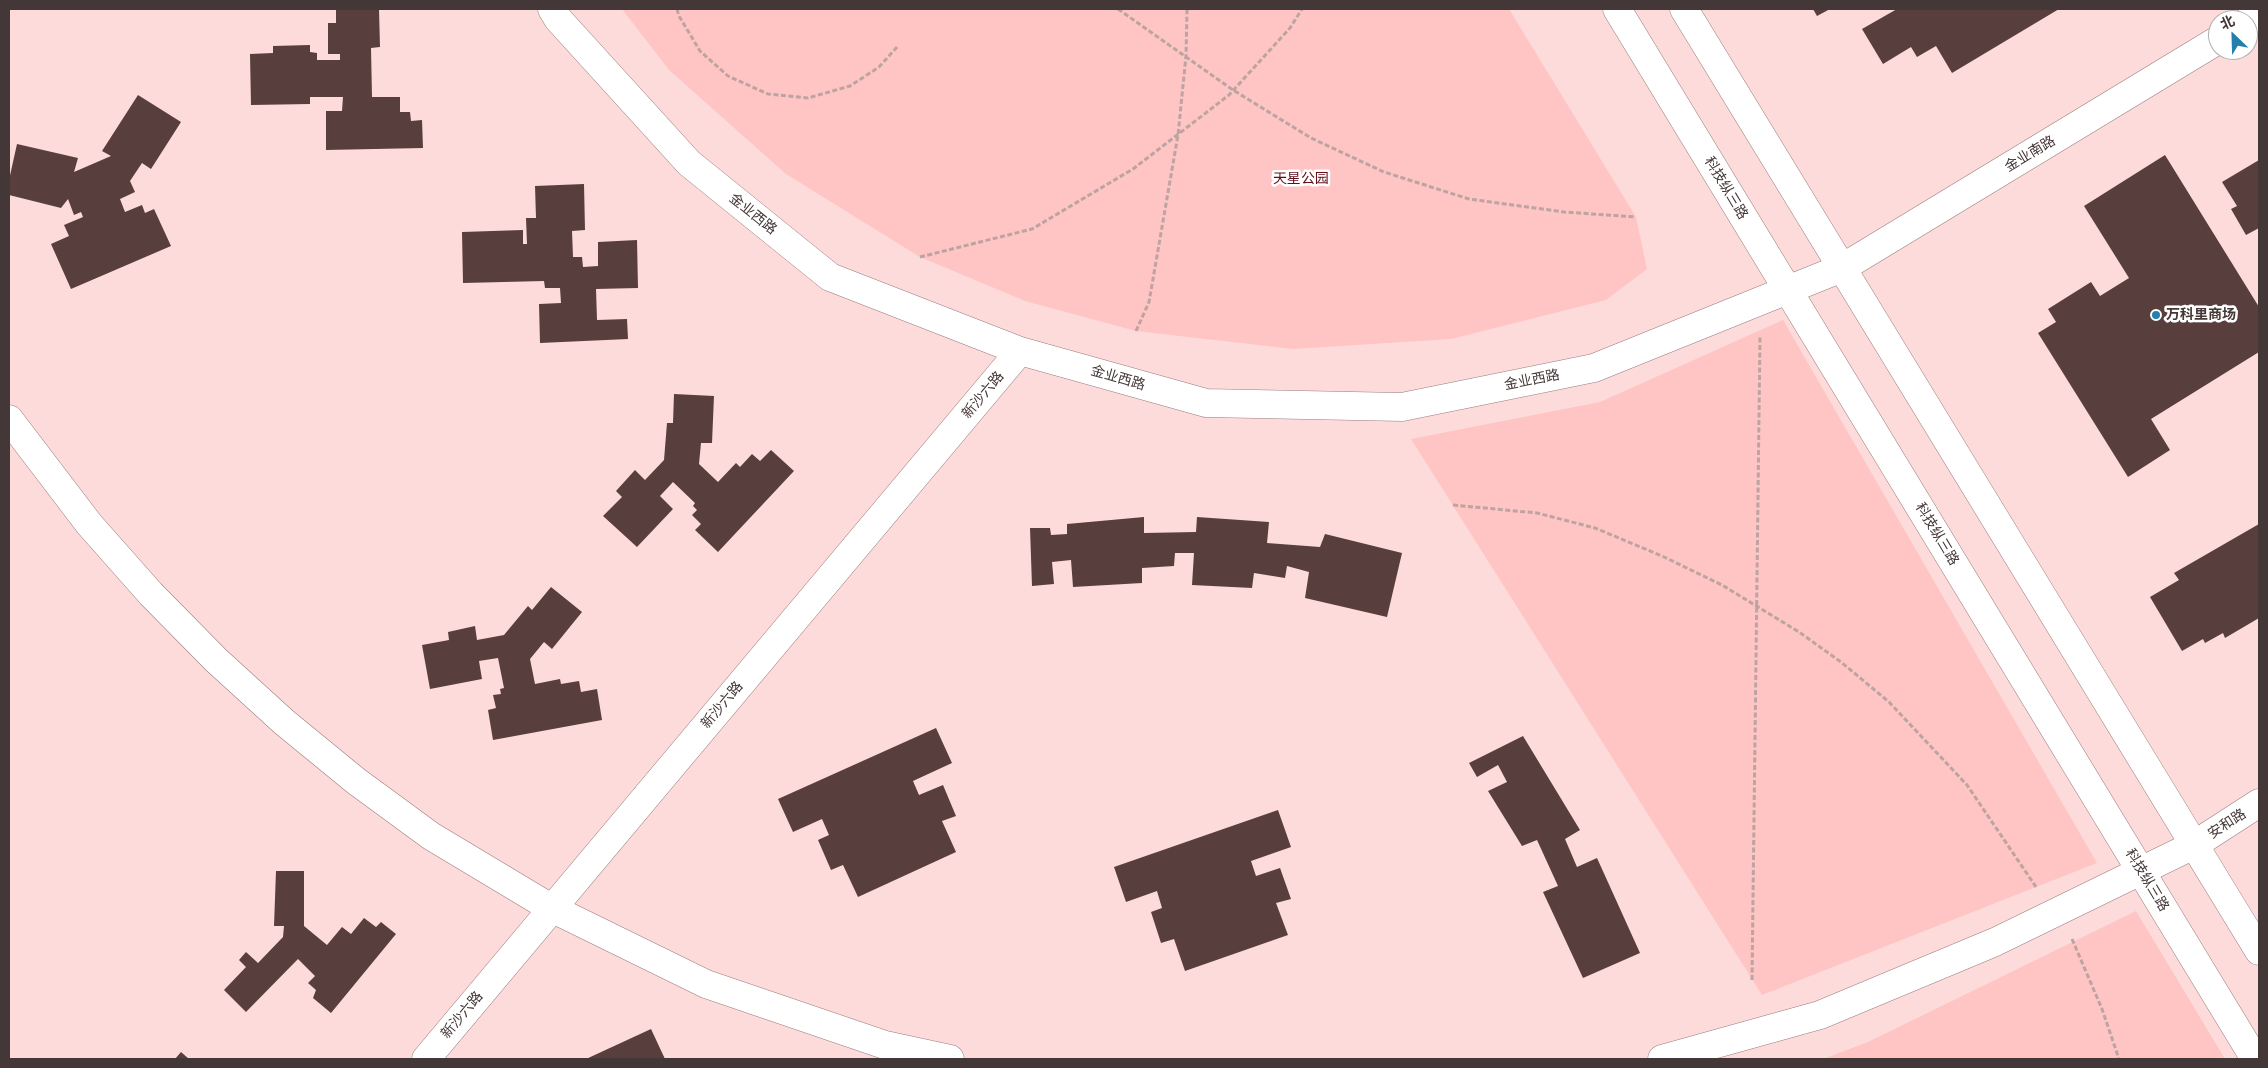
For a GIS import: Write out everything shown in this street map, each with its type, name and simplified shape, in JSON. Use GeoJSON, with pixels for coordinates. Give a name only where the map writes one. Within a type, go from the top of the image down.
{"type":"FeatureCollection","features":[{"type":"Feature","properties":{"kind":"street","name":"金业西路"},"geometry":{"type":"LineString","coordinates":[[552,9],[558,19],[689,163],[830,277],[1020,351],[1206,403],[1402,407],[1594,368],[1789,291]]}},
{"type":"Feature","properties":{"kind":"street","name":"科技纵三路"},"geometry":{"type":"LineString","coordinates":[[1617,9],[2255,1059]]}},
{"type":"Feature","properties":{"kind":"street"},"geometry":{"type":"LineString","coordinates":[[1684,9],[2259,951]]}},
{"type":"Feature","properties":{"kind":"street","name":"金业南路"},"geometry":{"type":"LineString","coordinates":[[1789,291],[1842,268],[2208,46]]}},
{"type":"Feature","properties":{"kind":"street","name":"新沙六路"},"geometry":{"type":"LineString","coordinates":[[426,1059],[1020,351]]}},
{"type":"Feature","properties":{"kind":"street"},"geometry":{"type":"LineString","coordinates":[[9,419],[89,524],[151,594],[216,660],[284,722],[356,781],[431,836],[551,908],[706,984],[885,1046],[950,1059]]}},
{"type":"Feature","properties":{"kind":"street","name":"安和路"},"geometry":{"type":"LineString","coordinates":[[1662,1059],[1820,1015],[1995,942],[2194,845],[2259,803]]}},
{"type":"Feature","properties":{"kind":"path"},"geometry":{"type":"LineString","coordinates":[[677,9],[679,16],[700,51],[728,76],[768,94],[808,98],[850,86],[879,67],[898,46]]}},
{"type":"Feature","properties":{"kind":"path"},"geometry":{"type":"LineString","coordinates":[[1118,9],[1233,90],[1311,138],[1384,172],[1469,199],[1564,212],[1636,217]]}},
{"type":"Feature","properties":{"kind":"path"},"geometry":{"type":"LineString","coordinates":[[1136,331],[1149,302],[1178,136],[1186,56],[1188,9]]}},
{"type":"Feature","properties":{"kind":"path"},"geometry":{"type":"LineString","coordinates":[[920,257],[1032,228],[1133,170],[1178,136],[1233,90],[1290,28],[1302,9]]}},
{"type":"Feature","properties":{"kind":"path"},"geometry":{"type":"LineString","coordinates":[[1752,980],[1760,331]]}},
{"type":"Feature","properties":{"kind":"path"},"geometry":{"type":"LineString","coordinates":[[1453,506],[1537,512],[1595,528],[1662,556],[1757,605],[1841,662],[1889,702],[1967,785],[2073,941],[2102,1009],[2119,1059]]}},
{"type":"Feature","properties":{"kind":"green space","name":"天星公园"},"geometry":{"type":"Polygon","coordinates":[[[622,9],[1509,9],[1636,217],[1647,269],[1606,300],[1451,339],[1293,349],[1136,331],[1025,301],[920,257],[786,174],[669,70],[622,9]]]}},
{"type":"Feature","properties":{"kind":"green space"},"geometry":{"type":"Polygon","coordinates":[[[1783,320],[2097,863],[1762,995],[1411,439],[1600,402],[1783,320]]]}},
{"type":"Feature","properties":{"kind":"green space"},"geometry":{"type":"Polygon","coordinates":[[[2136,911],[2225,1059],[1823,1059],[1868,1042],[2136,911]]]}},
{"type":"Feature","properties":{"kind":"building"},"geometry":{"type":"Polygon","coordinates":[[[336,9],[379,9],[380,47],[371,48],[372,97],[400,97],[400,112],[410,112],[411,121],[422,120],[423,148],[326,150],[326,111],[342,111],[343,97],[310,97],[310,104],[251,105],[250,54],[273,53],[273,46],[310,45],[310,52],[317,53],[317,60],[340,60],[340,54],[328,54],[328,23],[336,23],[336,9]]]}},
{"type":"Feature","properties":{"kind":"building"},"geometry":{"type":"Polygon","coordinates":[[[1813,9],[1830,9],[1817,16],[1813,9]]]}},
{"type":"Feature","properties":{"kind":"building"},"geometry":{"type":"Polygon","coordinates":[[[1897,9],[2059,9],[1952,73],[1936,46],[1917,57],[1911,47],[1883,64],[1862,29],[1897,9]]]}},
{"type":"Feature","properties":{"kind":"building"},"geometry":{"type":"Polygon","coordinates":[[[138,95],[181,122],[151,169],[142,163],[130,181],[135,192],[120,199],[125,212],[142,205],[145,213],[154,209],[171,246],[71,289],[51,244],[69,236],[64,225],[83,217],[81,212],[74,215],[68,199],[61,208],[9,195],[9,180],[17,144],[78,158],[74,172],[111,156],[102,151],[138,95]]]}},
{"type":"Feature","properties":{"kind":"building","name":"万科里商场"},"geometry":{"type":"Polygon","coordinates":[[[2165,155],[2259,307],[2259,352],[2151,419],[2170,450],[2128,477],[2038,333],[2056,322],[2048,309],[2091,282],[2100,296],[2129,278],[2084,206],[2165,155]]]}},
{"type":"Feature","properties":{"kind":"building"},"geometry":{"type":"Polygon","coordinates":[[[2259,160],[2259,228],[2246,235],[2231,209],[2237,206],[2222,182],[2259,160]]]}},
{"type":"Feature","properties":{"kind":"building"},"geometry":{"type":"Polygon","coordinates":[[[584,184],[585,230],[572,231],[573,257],[582,257],[583,267],[598,266],[598,242],[637,240],[638,288],[596,289],[597,320],[627,319],[628,339],[540,343],[539,304],[561,303],[560,288],[545,288],[544,281],[463,283],[462,232],[523,230],[523,244],[527,244],[526,218],[536,218],[535,186],[584,184]]]}},
{"type":"Feature","properties":{"kind":"building"},"geometry":{"type":"Polygon","coordinates":[[[674,394],[714,396],[712,443],[701,443],[699,464],[718,482],[736,463],[740,467],[752,454],[760,461],[771,450],[794,471],[718,552],[695,530],[701,524],[692,515],[697,510],[693,506],[695,503],[673,482],[660,496],[673,509],[637,547],[603,516],[622,497],[616,491],[635,470],[645,480],[664,460],[667,423],[673,423],[674,394]]]}},
{"type":"Feature","properties":{"kind":"building"},"geometry":{"type":"Polygon","coordinates":[[[1144,517],[1144,533],[1196,532],[1197,517],[1269,522],[1267,543],[1320,547],[1325,534],[1402,553],[1387,617],[1305,598],[1309,572],[1287,566],[1285,578],[1254,573],[1252,588],[1192,585],[1194,553],[1175,553],[1174,566],[1142,568],[1142,583],[1073,587],[1071,560],[1052,562],[1054,584],[1032,586],[1030,528],[1050,528],[1051,535],[1067,534],[1067,524],[1144,517]]]}},
{"type":"Feature","properties":{"kind":"building"},"geometry":{"type":"Polygon","coordinates":[[[2259,524],[2259,618],[2225,638],[2223,633],[2205,643],[2203,639],[2182,651],[2150,597],[2179,580],[2174,573],[2259,524]]]}},
{"type":"Feature","properties":{"kind":"building"},"geometry":{"type":"Polygon","coordinates":[[[551,587],[582,612],[552,649],[544,642],[530,659],[535,684],[560,679],[561,684],[579,681],[581,692],[597,689],[602,720],[493,740],[488,710],[496,708],[493,695],[501,694],[500,689],[504,688],[498,658],[479,661],[482,679],[430,689],[422,645],[449,640],[448,632],[475,626],[477,640],[504,635],[528,606],[532,610],[551,587]]]}},
{"type":"Feature","properties":{"kind":"building"},"geometry":{"type":"Polygon","coordinates":[[[936,728],[952,763],[913,781],[919,795],[943,785],[956,816],[942,821],[956,852],[858,897],[843,865],[831,870],[818,840],[829,835],[822,819],[793,832],[778,799],[936,728]]]}},
{"type":"Feature","properties":{"kind":"building"},"geometry":{"type":"Polygon","coordinates":[[[1523,736],[1580,830],[1565,839],[1577,867],[1597,858],[1640,953],[1583,978],[1543,892],[1558,886],[1537,840],[1522,846],[1488,791],[1507,782],[1498,765],[1477,777],[1469,763],[1523,736]]]}},
{"type":"Feature","properties":{"kind":"building"},"geometry":{"type":"Polygon","coordinates":[[[1278,810],[1291,847],[1251,861],[1256,876],[1280,868],[1291,899],[1276,903],[1288,935],[1185,971],[1174,939],[1161,943],[1151,912],[1162,908],[1157,891],[1126,902],[1114,867],[1278,810]]]}},
{"type":"Feature","properties":{"kind":"building"},"geometry":{"type":"Polygon","coordinates":[[[276,871],[304,871],[304,926],[327,945],[342,927],[351,934],[364,918],[376,927],[381,922],[396,934],[331,1013],[313,998],[316,990],[308,983],[315,976],[298,959],[246,1012],[224,990],[246,967],[239,960],[246,952],[258,963],[283,937],[284,926],[274,926],[276,871]]]}},
{"type":"Feature","properties":{"kind":"building"},"geometry":{"type":"Polygon","coordinates":[[[651,1029],[665,1059],[586,1059],[651,1029]]]}},
{"type":"Feature","properties":{"kind":"building"},"geometry":{"type":"Polygon","coordinates":[[[181,1052],[189,1059],[175,1059],[181,1052]]]}},
{"type":"Feature","properties":{"kind":"place","name":"万科里商场"},"geometry":{"type":"Point","coordinates":[2156,315]}}]}
